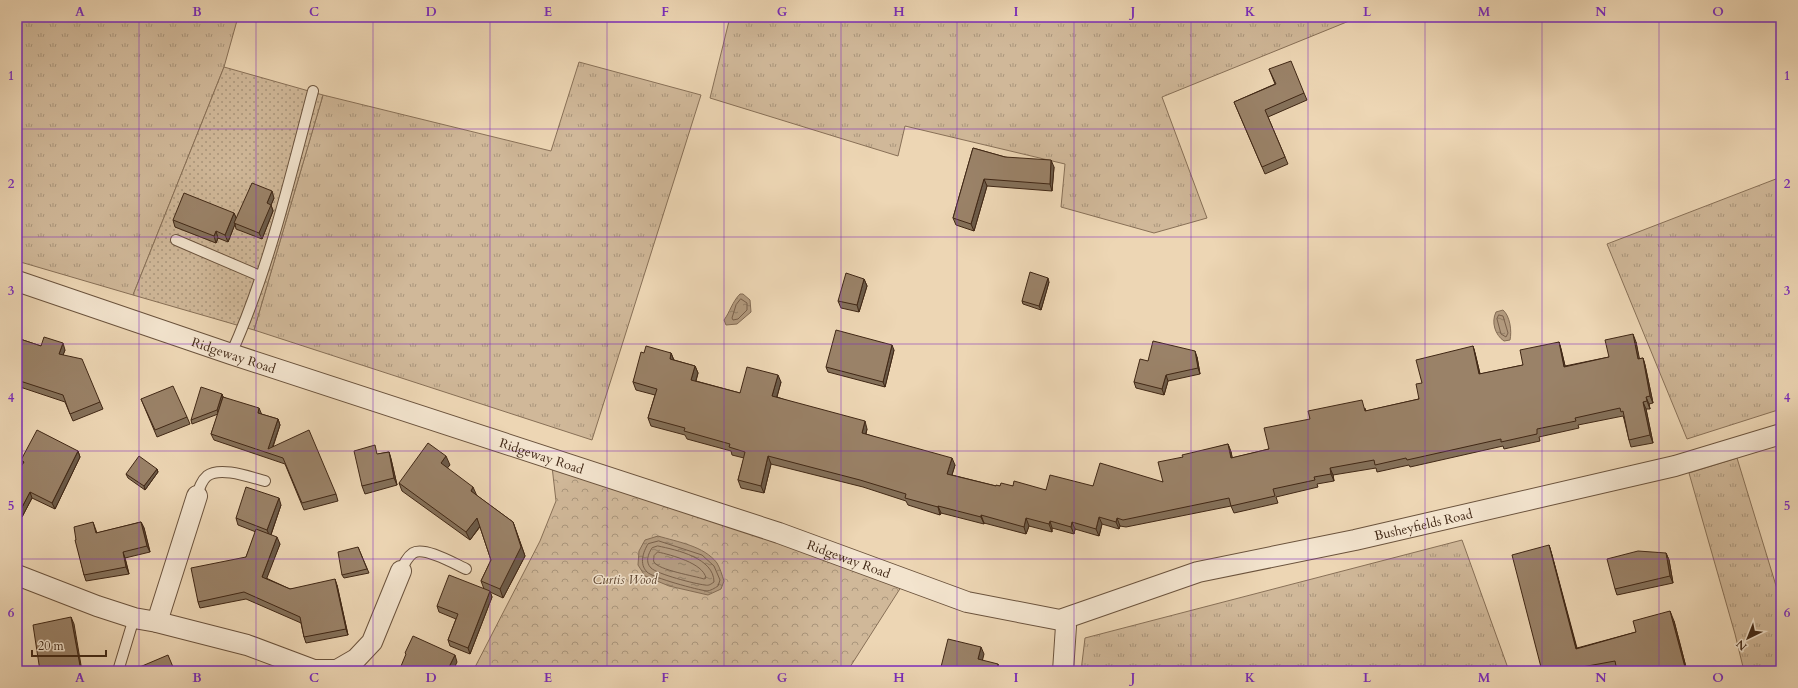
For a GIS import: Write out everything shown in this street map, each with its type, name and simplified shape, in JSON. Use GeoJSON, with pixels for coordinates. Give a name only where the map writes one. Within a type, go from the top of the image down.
{"type":"FeatureCollection","features":[{"type":"Feature","properties":{"kind":"street","name":"Ridgeway Road"},"geometry":{"type":"LineString","coordinates":[[17,281],[231,354],[779,533],[967,602],[1065,622]]}},
{"type":"Feature","properties":{"kind":"street","name":"Busheyfields Road"},"geometry":{"type":"LineString","coordinates":[[1065,622],[1198,572],[1355,540],[1675,466],[1781,434]]}},
{"type":"Feature","properties":{"kind":"street"},"geometry":{"type":"LineString","coordinates":[[157,622],[197,496]]}},
{"type":"Feature","properties":{"kind":"street"},"geometry":{"type":"LineString","coordinates":[[17,575],[97,606],[134,618],[157,622],[247,645],[314,671],[337,670],[356,659],[372,642],[401,571]]}},
{"type":"Feature","properties":{"kind":"street"},"geometry":{"type":"LineString","coordinates":[[1063,671],[1065,622]]}},
{"type":"Feature","properties":{"kind":"lane"},"geometry":{"type":"LineString","coordinates":[[231,354],[244,325],[280,214],[312,91]]}},
{"type":"Feature","properties":{"kind":"lane"},"geometry":{"type":"LineString","coordinates":[[176,240],[260,276]]}},
{"type":"Feature","properties":{"kind":"lane"},"geometry":{"type":"LineString","coordinates":[[197,496],[202,482],[207,476],[214,473],[225,472],[265,481]]}},
{"type":"Feature","properties":{"kind":"lane"},"geometry":{"type":"LineString","coordinates":[[401,571],[408,557],[417,551],[427,551],[466,569]]}},
{"type":"Feature","properties":{"kind":"lane"},"geometry":{"type":"LineString","coordinates":[[118,671],[134,618]]}},
{"type":"Feature","properties":{"kind":"green space"},"geometry":{"type":"Polygon","coordinates":[[[17,17],[238,17],[224,67],[133,295],[17,261],[17,17]]]}},
{"type":"Feature","properties":{"kind":"green space"},"geometry":{"type":"Polygon","coordinates":[[[730,17],[1359,17],[1162,97],[1207,218],[1154,233],[1061,207],[1065,164],[905,126],[898,156],[710,98],[730,17]]]}},
{"type":"Feature","properties":{"kind":"green space"},"geometry":{"type":"Polygon","coordinates":[[[579,62],[701,95],[592,440],[254,330],[323,95],[551,151],[579,62]]]}},
{"type":"Feature","properties":{"kind":"green space"},"geometry":{"type":"Polygon","coordinates":[[[224,67],[323,95],[254,330],[133,295],[224,67]],[[236,220],[175,227],[216,243],[218,238],[228,241],[236,220]]]}},
{"type":"Feature","properties":{"kind":"green space"},"geometry":{"type":"Polygon","coordinates":[[[1781,177],[1781,409],[1687,439],[1607,244],[1781,177]]]}},
{"type":"Feature","properties":{"kind":"green space","name":"Curtis Wood"},"geometry":{"type":"Polygon","coordinates":[[[551,458],[903,584],[850,667],[859,671],[473,671],[540,541],[556,501],[551,458]]]}},
{"type":"Feature","properties":{"kind":"green space"},"geometry":{"type":"Polygon","coordinates":[[[1737,458],[1781,602],[1781,671],[1744,671],[1735,634],[1689,473],[1737,458]]]}},
{"type":"Feature","properties":{"kind":"green space"},"geometry":{"type":"Polygon","coordinates":[[[1462,540],[1509,671],[1081,671],[1085,638],[1462,540]]]}},
{"type":"Feature","properties":{"kind":"water"},"geometry":{"type":"Polygon","coordinates":[[[740,294],[743,294],[750,300],[751,312],[737,324],[726,325],[724,320],[740,294]]]}},
{"type":"Feature","properties":{"kind":"water"},"geometry":{"type":"Polygon","coordinates":[[[1503,310],[1509,320],[1511,332],[1510,340],[1504,341],[1496,332],[1494,324],[1496,312],[1503,310]]]}},
{"type":"Feature","properties":{"kind":"water"},"geometry":{"type":"Polygon","coordinates":[[[658,536],[690,545],[712,557],[718,565],[724,581],[721,589],[708,595],[669,586],[645,576],[638,565],[639,551],[645,540],[658,536]]]}},
{"type":"Feature","properties":{"kind":"building"},"geometry":{"type":"Polygon","coordinates":[[[1291,61],[1304,93],[1265,110],[1285,157],[1262,167],[1234,102],[1276,84],[1269,69],[1291,61]]]}},
{"type":"Feature","properties":{"kind":"building"},"geometry":{"type":"Polygon","coordinates":[[[973,148],[1005,157],[1051,160],[1050,184],[984,179],[971,224],[953,218],[973,148]]]}},
{"type":"Feature","properties":{"kind":"building"},"geometry":{"type":"Polygon","coordinates":[[[252,183],[272,191],[267,203],[271,205],[259,233],[234,223],[252,183]]]}},
{"type":"Feature","properties":{"kind":"building"},"geometry":{"type":"Polygon","coordinates":[[[184,193],[234,213],[225,235],[216,231],[214,236],[173,220],[184,193]]]}},
{"type":"Feature","properties":{"kind":"building"},"geometry":{"type":"Polygon","coordinates":[[[1030,272],[1048,278],[1039,306],[1022,301],[1030,272]]]}},
{"type":"Feature","properties":{"kind":"building"},"geometry":{"type":"Polygon","coordinates":[[[846,273],[864,279],[857,305],[838,301],[846,273]]]}},
{"type":"Feature","properties":{"kind":"building"},"geometry":{"type":"Polygon","coordinates":[[[836,330],[892,345],[883,382],[826,367],[836,330]]]}},
{"type":"Feature","properties":{"kind":"building"},"geometry":{"type":"Polygon","coordinates":[[[1633,334],[1638,359],[1643,358],[1650,396],[1646,397],[1647,401],[1643,402],[1650,435],[1629,440],[1623,411],[1621,412],[1620,408],[1575,418],[1576,421],[1537,429],[1537,434],[1501,442],[1501,439],[1407,460],[1406,458],[1375,465],[1374,460],[1330,468],[1331,474],[1314,477],[1315,480],[1273,489],[1275,496],[1231,506],[1229,498],[1123,520],[1117,518],[1116,522],[1099,517],[1096,529],[1072,522],[1071,527],[1050,521],[1049,524],[1026,518],[1024,527],[981,515],[981,517],[905,498],[906,494],[860,480],[768,456],[761,486],[738,480],[745,452],[729,447],[730,444],[684,431],[685,428],[648,418],[657,389],[633,382],[641,352],[644,353],[646,346],[671,353],[670,359],[695,366],[691,380],[740,393],[747,367],[778,375],[772,396],[865,421],[862,433],[952,458],[947,474],[996,486],[1000,486],[1001,483],[1013,486],[1014,481],[1046,490],[1050,475],[1093,486],[1100,463],[1163,482],[1158,462],[1183,457],[1182,455],[1228,444],[1231,458],[1269,449],[1264,428],[1310,419],[1308,411],[1362,400],[1365,411],[1419,399],[1416,384],[1422,383],[1416,360],[1473,346],[1479,374],[1523,365],[1520,350],[1559,342],[1564,367],[1609,357],[1605,340],[1633,334]]]}},
{"type":"Feature","properties":{"kind":"building"},"geometry":{"type":"Polygon","coordinates":[[[44,337],[63,343],[59,354],[82,359],[100,402],[70,414],[63,395],[17,380],[17,338],[41,346],[44,337]]]}},
{"type":"Feature","properties":{"kind":"building"},"geometry":{"type":"Polygon","coordinates":[[[1153,341],[1195,351],[1198,368],[1166,375],[1162,389],[1134,382],[1140,359],[1148,361],[1153,341]]]}},
{"type":"Feature","properties":{"kind":"building"},"geometry":{"type":"Polygon","coordinates":[[[173,386],[187,417],[155,430],[141,399],[173,386]]]}},
{"type":"Feature","properties":{"kind":"building"},"geometry":{"type":"Polygon","coordinates":[[[201,387],[222,394],[217,410],[191,420],[201,387]]]}},
{"type":"Feature","properties":{"kind":"building"},"geometry":{"type":"Polygon","coordinates":[[[223,397],[259,408],[258,413],[278,419],[268,449],[309,430],[336,494],[302,503],[283,458],[211,434],[223,397]]]}},
{"type":"Feature","properties":{"kind":"building"},"geometry":{"type":"Polygon","coordinates":[[[37,430],[78,451],[52,503],[30,492],[20,511],[18,509],[17,510],[17,473],[24,462],[21,460],[37,430]]]}},
{"type":"Feature","properties":{"kind":"building"},"geometry":{"type":"Polygon","coordinates":[[[428,443],[446,456],[441,463],[473,487],[471,491],[513,522],[521,547],[500,589],[481,581],[491,560],[477,518],[466,532],[399,483],[428,443]]]}},
{"type":"Feature","properties":{"kind":"building"},"geometry":{"type":"Polygon","coordinates":[[[375,445],[377,454],[389,452],[394,478],[362,486],[354,451],[375,445]]]}},
{"type":"Feature","properties":{"kind":"building"},"geometry":{"type":"Polygon","coordinates":[[[139,456],[157,469],[144,486],[126,474],[139,456]]]}},
{"type":"Feature","properties":{"kind":"building"},"geometry":{"type":"Polygon","coordinates":[[[246,487],[279,498],[267,530],[236,518],[246,487]]]}},
{"type":"Feature","properties":{"kind":"building"},"geometry":{"type":"Polygon","coordinates":[[[93,522],[96,533],[141,522],[147,546],[123,552],[126,567],[84,575],[75,540],[74,527],[93,522]]]}},
{"type":"Feature","properties":{"kind":"building"},"geometry":{"type":"Polygon","coordinates":[[[256,529],[277,537],[262,577],[290,589],[335,579],[346,629],[304,637],[300,617],[244,592],[198,602],[191,568],[246,557],[256,529]]]}},
{"type":"Feature","properties":{"kind":"building"},"geometry":{"type":"Polygon","coordinates":[[[1549,545],[1576,649],[1636,632],[1633,621],[1670,611],[1686,671],[1617,671],[1615,661],[1566,671],[1542,671],[1512,555],[1549,545]]]}},
{"type":"Feature","properties":{"kind":"building"},"geometry":{"type":"Polygon","coordinates":[[[358,547],[367,569],[342,575],[338,552],[358,547]]]}},
{"type":"Feature","properties":{"kind":"building"},"geometry":{"type":"Polygon","coordinates":[[[1638,551],[1666,553],[1670,576],[1615,589],[1607,559],[1638,551]]]}},
{"type":"Feature","properties":{"kind":"building"},"geometry":{"type":"Polygon","coordinates":[[[449,575],[490,591],[468,648],[448,640],[458,614],[437,606],[449,575]]]}},
{"type":"Feature","properties":{"kind":"building"},"geometry":{"type":"Polygon","coordinates":[[[71,617],[81,671],[40,671],[33,625],[71,617]]]}},
{"type":"Feature","properties":{"kind":"building"},"geometry":{"type":"Polygon","coordinates":[[[413,636],[455,655],[447,671],[399,671],[413,636]]]}},
{"type":"Feature","properties":{"kind":"building"},"geometry":{"type":"Polygon","coordinates":[[[948,639],[981,647],[978,659],[998,664],[996,671],[940,671],[948,639]]]}},
{"type":"Feature","properties":{"kind":"building"},"geometry":{"type":"Polygon","coordinates":[[[168,655],[173,667],[177,667],[178,671],[136,671],[135,669],[168,655]]]}},
{"type":"Feature","properties":{"kind":"building"},"geometry":{"type":"Polygon","coordinates":[[[240,667],[238,671],[213,671],[212,668],[240,667]]]}}]}
